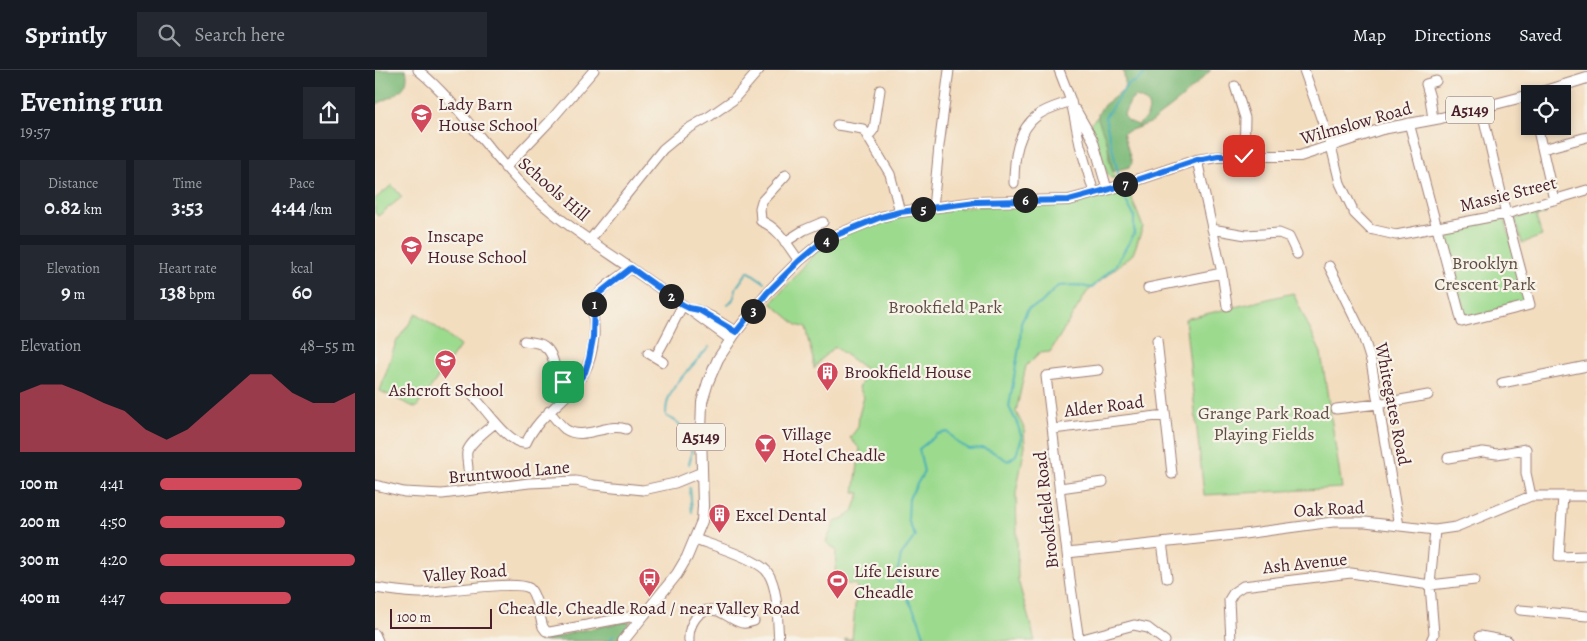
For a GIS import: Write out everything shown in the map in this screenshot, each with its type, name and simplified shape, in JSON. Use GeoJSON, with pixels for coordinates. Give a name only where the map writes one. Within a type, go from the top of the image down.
{"type":"FeatureCollection","features":[{"type":"Feature","properties":{"kind":"main road"},"geometry":{"type":"LineString","coordinates":[[1564,85],[1587,78]]}},
{"type":"Feature","properties":{"kind":"main road","name":"Wilmslow Road"},"geometry":{"type":"LineString","coordinates":[[695,539],[702,521],[702,402],[708,382],[718,359],[761,294],[824,240],[881,217],[900,212],[976,202],[1069,200],[1197,160],[1218,156],[1300,156],[1382,129],[1433,119],[1521,97]]}},
{"type":"Feature","properties":{"kind":"main road","name":"A5149"},"geometry":{"type":"LineString","coordinates":[[623,641],[677,574],[687,558],[695,539]]}},
{"type":"Feature","properties":{"kind":"street","name":"Schools Hill"},"geometry":{"type":"LineString","coordinates":[[418,70],[453,106],[505,168],[533,196],[589,241],[686,307],[705,313],[734,336]]}},
{"type":"Feature","properties":{"kind":"street"},"geometry":{"type":"LineString","coordinates":[[505,168],[550,121],[594,70]]}},
{"type":"Feature","properties":{"kind":"street"},"geometry":{"type":"LineString","coordinates":[[589,241],[663,149],[686,130],[733,100],[759,70]]}},
{"type":"Feature","properties":{"kind":"street"},"geometry":{"type":"LineString","coordinates":[[933,208],[949,70]]}},
{"type":"Feature","properties":{"kind":"street"},"geometry":{"type":"LineString","coordinates":[[1059,70],[1071,102],[1080,145],[1094,193]]}},
{"type":"Feature","properties":{"kind":"street"},"geometry":{"type":"LineString","coordinates":[[1304,70],[1331,146]]}},
{"type":"Feature","properties":{"kind":"street"},"geometry":{"type":"LineString","coordinates":[[1433,119],[1426,84],[1436,80]]}},
{"type":"Feature","properties":{"kind":"street"},"geometry":{"type":"LineString","coordinates":[[1235,86],[1245,118],[1244,156]]}},
{"type":"Feature","properties":{"kind":"street"},"geometry":{"type":"LineString","coordinates":[[867,136],[874,129],[880,90]]}},
{"type":"Feature","properties":{"kind":"street"},"geometry":{"type":"LineString","coordinates":[[1014,183],[1014,166],[1019,142],[1027,126],[1038,114],[1071,102]]}},
{"type":"Feature","properties":{"kind":"street"},"geometry":{"type":"LineString","coordinates":[[1071,102],[1093,140],[1111,188]]}},
{"type":"Feature","properties":{"kind":"street"},"geometry":{"type":"LineString","coordinates":[[1409,123],[1462,322],[1530,304],[1481,108]]}},
{"type":"Feature","properties":{"kind":"street"},"geometry":{"type":"LineString","coordinates":[[837,125],[863,129],[890,174],[900,212]]}},
{"type":"Feature","properties":{"kind":"street"},"geometry":{"type":"LineString","coordinates":[[1539,135],[1554,200]]}},
{"type":"Feature","properties":{"kind":"street"},"geometry":{"type":"LineString","coordinates":[[1543,149],[1587,137]]}},
{"type":"Feature","properties":{"kind":"street","name":"Massie Street"},"geometry":{"type":"LineString","coordinates":[[1331,146],[1340,184],[1353,210],[1370,229],[1396,235],[1506,214],[1587,190]]}},
{"type":"Feature","properties":{"kind":"street"},"geometry":{"type":"LineString","coordinates":[[1197,160],[1227,306]]}},
{"type":"Feature","properties":{"kind":"street"},"geometry":{"type":"LineString","coordinates":[[786,175],[761,201],[757,223],[772,226],[799,261]]}},
{"type":"Feature","properties":{"kind":"street"},"geometry":{"type":"LineString","coordinates":[[785,242],[804,230],[823,222]]}},
{"type":"Feature","properties":{"kind":"street"},"geometry":{"type":"LineString","coordinates":[[1212,229],[1246,235],[1279,233],[1289,237],[1297,254]]}},
{"type":"Feature","properties":{"kind":"street","name":"Whitegates Road"},"geometry":{"type":"LineString","coordinates":[[1329,266],[1362,333],[1371,361],[1399,526]]}},
{"type":"Feature","properties":{"kind":"street"},"geometry":{"type":"LineString","coordinates":[[473,396],[495,423],[515,441],[522,444],[526,443],[539,422],[572,390],[585,372],[593,338],[594,304],[597,295],[631,268]]}},
{"type":"Feature","properties":{"kind":"street"},"geometry":{"type":"LineString","coordinates":[[1148,288],[1221,273]]}},
{"type":"Feature","properties":{"kind":"street"},"geometry":{"type":"LineString","coordinates":[[655,357],[666,340],[671,327],[686,307]]}},
{"type":"Feature","properties":{"kind":"street"},"geometry":{"type":"LineString","coordinates":[[1157,340],[1162,415],[1172,474]]}},
{"type":"Feature","properties":{"kind":"street"},"geometry":{"type":"LineString","coordinates":[[524,341],[539,343],[545,346],[553,359],[558,374],[563,382],[572,390]]}},
{"type":"Feature","properties":{"kind":"street"},"geometry":{"type":"LineString","coordinates":[[1502,383],[1587,366]]}},
{"type":"Feature","properties":{"kind":"street","name":"Brookfield Road"},"geometry":{"type":"LineString","coordinates":[[1079,641],[1046,376],[1099,370]]}},
{"type":"Feature","properties":{"kind":"street"},"geometry":{"type":"LineString","coordinates":[[1336,409],[1428,395]]}},
{"type":"Feature","properties":{"kind":"street"},"geometry":{"type":"LineString","coordinates":[[549,411],[566,429],[577,433],[590,433],[612,427],[626,429]]}},
{"type":"Feature","properties":{"kind":"street","name":"Alder Road"},"geometry":{"type":"LineString","coordinates":[[1053,429],[1162,415]]}},
{"type":"Feature","properties":{"kind":"street"},"geometry":{"type":"LineString","coordinates":[[468,469],[467,458],[470,448],[479,436],[495,423]]}},
{"type":"Feature","properties":{"kind":"street"},"geometry":{"type":"LineString","coordinates":[[1448,458],[1483,452],[1497,454],[1526,449],[1526,474],[1531,496]]}},
{"type":"Feature","properties":{"kind":"street","name":"Bruntwood Lane"},"geometry":{"type":"LineString","coordinates":[[375,485],[404,492],[442,494],[521,484],[576,481],[594,485],[643,490],[675,483],[703,472]]}},
{"type":"Feature","properties":{"kind":"street"},"geometry":{"type":"LineString","coordinates":[[1060,488],[1103,482]]}},
{"type":"Feature","properties":{"kind":"street","name":"Oak Road"},"geometry":{"type":"LineString","coordinates":[[1067,553],[1244,534],[1333,522],[1365,522],[1435,530],[1456,527],[1531,496],[1587,496]]}},
{"type":"Feature","properties":{"kind":"street"},"geometry":{"type":"LineString","coordinates":[[1563,496],[1559,557],[1587,556]]}},
{"type":"Feature","properties":{"kind":"street"},"geometry":{"type":"LineString","coordinates":[[1431,641],[1434,634],[1430,585],[1435,530]]}},
{"type":"Feature","properties":{"kind":"street"},"geometry":{"type":"LineString","coordinates":[[695,539],[758,564],[768,572],[774,590],[779,641]]}},
{"type":"Feature","properties":{"kind":"street"},"geometry":{"type":"LineString","coordinates":[[1162,543],[1167,578]]}},
{"type":"Feature","properties":{"kind":"street","name":"Ash Avenue"},"geometry":{"type":"LineString","coordinates":[[1231,641],[1229,600],[1234,592],[1243,586],[1351,573],[1430,585],[1475,580]]}},
{"type":"Feature","properties":{"kind":"street","name":"Valley Road"},"geometry":{"type":"LineString","coordinates":[[375,588],[404,592],[422,592],[502,586],[527,587],[532,592],[543,628],[550,632],[645,614]]}},
{"type":"Feature","properties":{"kind":"street"},"geometry":{"type":"LineString","coordinates":[[689,641],[688,634],[693,619],[703,612],[714,610],[743,623],[754,621]]}},
{"type":"Feature","properties":{"kind":"street"},"geometry":{"type":"LineString","coordinates":[[1519,610],[1587,616]]}},
{"type":"Feature","properties":{"kind":"street"},"geometry":{"type":"LineString","coordinates":[[1079,641],[1135,625],[1148,628],[1153,636],[1165,641]]}},
{"type":"Feature","properties":{"kind":"street"},"geometry":{"type":"LineString","coordinates":[[375,634],[378,641]]}},
{"type":"Feature","properties":{"kind":"street"},"geometry":{"type":"LineString","coordinates":[[1480,636],[1508,641]]}},
{"type":"Feature","properties":{"kind":"green space"},"geometry":{"type":"Polygon","coordinates":[[[375,70],[406,70],[407,77],[403,88],[393,96],[375,105],[375,70]]]}},
{"type":"Feature","properties":{"kind":"green space"},"geometry":{"type":"Polygon","coordinates":[[[1123,70],[1211,70],[1182,98],[1150,123],[1123,133],[1132,163],[1129,167],[1114,171],[1111,166],[1108,145],[1098,119],[1098,113],[1104,105],[1124,88],[1123,70]],[[1136,97],[1131,100],[1124,114],[1126,120],[1138,125],[1146,118],[1149,110],[1146,102],[1136,97]]]}},
{"type":"Feature","properties":{"kind":"green space"},"geometry":{"type":"Polygon","coordinates":[[[1098,116],[1108,145],[1109,159],[1115,178],[1111,178],[1108,175],[1089,125],[1098,116]]]}},
{"type":"Feature","properties":{"kind":"green space","name":"Brookfield Park"},"geometry":{"type":"Polygon","coordinates":[[[1132,181],[1129,191],[1143,227],[1133,254],[1087,292],[1050,352],[1039,353],[1026,366],[1016,412],[1024,428],[1025,446],[1016,493],[1018,580],[1035,641],[845,641],[845,639],[852,639],[857,585],[838,583],[838,575],[835,574],[836,550],[826,542],[835,522],[853,511],[860,493],[854,493],[860,449],[850,438],[858,427],[864,397],[859,388],[867,370],[835,347],[822,358],[814,369],[814,359],[806,328],[797,325],[771,303],[803,268],[824,240],[900,212],[1069,200],[1132,181]]]}},
{"type":"Feature","properties":{"kind":"green space"},"geometry":{"type":"Polygon","coordinates":[[[392,185],[402,197],[378,216],[375,213],[375,199],[392,185]]]}},
{"type":"Feature","properties":{"kind":"green space"},"geometry":{"type":"Polygon","coordinates":[[[1544,210],[1546,214],[1536,217],[1542,236],[1522,243],[1515,219],[1544,210]]]}},
{"type":"Feature","properties":{"kind":"green space","name":"Brooklyn Crescent Park"},"geometry":{"type":"Polygon","coordinates":[[[1504,215],[1527,302],[1463,320],[1442,234],[1504,215]]]}},
{"type":"Feature","properties":{"kind":"green space","name":"Grange Park Road Playing Fields"},"geometry":{"type":"Polygon","coordinates":[[[1293,293],[1321,353],[1342,488],[1204,495],[1185,319],[1293,293]]]}},
{"type":"Feature","properties":{"kind":"green space"},"geometry":{"type":"Polygon","coordinates":[[[416,314],[461,345],[416,408],[380,391],[396,342],[416,314]]]}},
{"type":"Feature","properties":{"kind":"green space"},"geometry":{"type":"Polygon","coordinates":[[[631,621],[616,641],[538,641],[577,631],[631,621]]]}},
{"type":"Feature","properties":{"kind":"waterway"},"geometry":{"type":"LineString","coordinates":[[1120,182],[1105,117],[1128,84],[1137,81],[1149,70]]}},
{"type":"Feature","properties":{"kind":"waterway"},"geometry":{"type":"LineString","coordinates":[[926,641],[918,618],[896,577],[901,556],[915,536],[908,520],[909,498],[924,472],[919,449],[938,434],[948,432],[958,443],[969,449],[983,448],[1008,461],[1016,455],[1022,438],[1009,407],[1020,342],[1021,323],[1028,309],[1040,304],[1058,286],[1076,285],[1092,288],[1115,266],[1134,234],[1134,216],[1122,189]]}},
{"type":"Feature","properties":{"kind":"waterway"},"geometry":{"type":"LineString","coordinates":[[728,305],[734,298],[736,288],[748,271],[764,282]]}},
{"type":"Feature","properties":{"kind":"waterway"},"geometry":{"type":"LineString","coordinates":[[689,464],[691,459],[691,443],[684,429],[676,421],[666,416],[667,406],[673,389],[709,347]]}},
{"type":"Feature","properties":{"kind":"waterway"},"geometry":{"type":"LineString","coordinates":[[690,488],[692,512]]}},
{"type":"Feature","properties":{"kind":"waterway"},"geometry":{"type":"LineString","coordinates":[[609,641],[613,636]]}},
{"type":"Feature","properties":{"kind":"place","name":"Lady Barn House School"},"geometry":{"type":"Point","coordinates":[422,133]}},
{"type":"Feature","properties":{"kind":"place","name":"Inscape House School"},"geometry":{"type":"Point","coordinates":[411,265]}},
{"type":"Feature","properties":{"kind":"place","name":"Ashcroft School"},"geometry":{"type":"Point","coordinates":[446,379]}},
{"type":"Feature","properties":{"kind":"place","name":"Brookfield House"},"geometry":{"type":"Point","coordinates":[828,391]}},
{"type":"Feature","properties":{"kind":"place","name":"Village Hotel Cheadle"},"geometry":{"type":"Point","coordinates":[766,463]}},
{"type":"Feature","properties":{"kind":"place","name":"Excel Dental"},"geometry":{"type":"Point","coordinates":[719,534]}},
{"type":"Feature","properties":{"kind":"place","name":"Cheadle, Cheadle Road / near Valley Road"},"geometry":{"type":"Point","coordinates":[649,597]}},
{"type":"Feature","properties":{"kind":"place","name":"Life Leisure Cheadle"},"geometry":{"type":"Point","coordinates":[838,600]}},
{"type":"Feature","properties":{"kind":"route"},"geometry":{"type":"LineString","coordinates":[[563,382],[572,390],[585,372],[593,338],[594,304],[597,295],[631,268],[683,305],[699,310],[736,332],[767,293],[799,261],[824,240],[881,217],[900,212],[976,202],[1069,200],[1110,189],[1197,160],[1218,156],[1244,156]]}}]}
